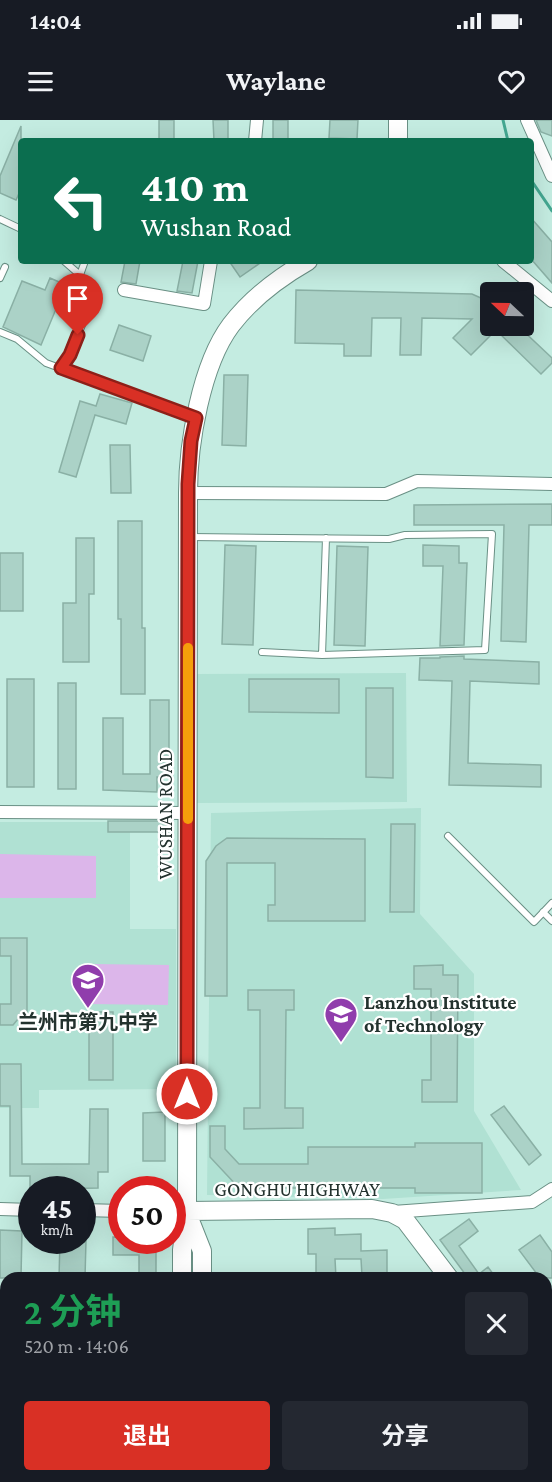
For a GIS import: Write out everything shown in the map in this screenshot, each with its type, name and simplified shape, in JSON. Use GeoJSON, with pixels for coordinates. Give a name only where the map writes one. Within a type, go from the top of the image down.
{"type":"FeatureCollection","features":[{"type":"Feature","properties":{"kind":"main road"},"geometry":{"type":"LineString","coordinates":[[398,120],[398,138]]}},
{"type":"Feature","properties":{"kind":"main road","name":"WUSHAN ROAD"},"geometry":{"type":"LineString","coordinates":[[181,1176],[188,813],[188,492],[191,441],[207,377],[229,328],[244,309],[270,287],[304,264]]}},
{"type":"Feature","properties":{"kind":"main road","name":"GONGHU HIGHWAY"},"geometry":{"type":"LineString","coordinates":[[186,1211],[372,1209],[392,1213],[405,1220],[444,1272]]}},
{"type":"Feature","properties":{"kind":"main road"},"geometry":{"type":"LineString","coordinates":[[186,1222],[202,1251],[202,1272]]}},
{"type":"Feature","properties":{"kind":"main road"},"geometry":{"type":"LineString","coordinates":[[182,1254],[182,1272]]}},
{"type":"Feature","properties":{"kind":"street"},"geometry":{"type":"LineString","coordinates":[[255,138],[257,120]]}},
{"type":"Feature","properties":{"kind":"street"},"geometry":{"type":"LineString","coordinates":[[527,120],[552,176]]}},
{"type":"Feature","properties":{"kind":"street"},"geometry":{"type":"LineString","coordinates":[[124,290],[204,304],[211,264]]}},
{"type":"Feature","properties":{"kind":"street"},"geometry":{"type":"LineString","coordinates":[[507,264],[552,301]]}},
{"type":"Feature","properties":{"kind":"street"},"geometry":{"type":"LineString","coordinates":[[188,492],[386,494],[417,481],[552,484]]}},
{"type":"Feature","properties":{"kind":"street"},"geometry":{"type":"LineString","coordinates":[[0,812],[188,813]]}},
{"type":"Feature","properties":{"kind":"street"},"geometry":{"type":"LineString","coordinates":[[392,1213],[532,1202],[552,1189]]}},
{"type":"Feature","properties":{"kind":"street"},"geometry":{"type":"LineString","coordinates":[[0,1209],[18,1210]]}},
{"type":"Feature","properties":{"kind":"lane"},"geometry":{"type":"LineString","coordinates":[[0,219],[18,228]]}},
{"type":"Feature","properties":{"kind":"lane"},"geometry":{"type":"LineString","coordinates":[[67,264],[80,275]]}},
{"type":"Feature","properties":{"kind":"lane"},"geometry":{"type":"LineString","coordinates":[[61,368],[70,355],[86,315],[80,275],[85,264]]}},
{"type":"Feature","properties":{"kind":"lane"},"geometry":{"type":"LineString","coordinates":[[0,278],[5,267]]}},
{"type":"Feature","properties":{"kind":"lane"},"geometry":{"type":"LineString","coordinates":[[0,332],[17,339],[46,363],[196,418]]}},
{"type":"Feature","properties":{"kind":"lane"},"geometry":{"type":"LineString","coordinates":[[188,537],[388,539],[405,535],[492,534],[485,650],[322,655],[262,652]]}},
{"type":"Feature","properties":{"kind":"lane"},"geometry":{"type":"LineString","coordinates":[[322,655],[326,538]]}},
{"type":"Feature","properties":{"kind":"lane"},"geometry":{"type":"LineString","coordinates":[[448,836],[534,922],[552,903]]}},
{"type":"Feature","properties":{"kind":"lane"},"geometry":{"type":"LineString","coordinates":[[543,912],[552,921]]}},
{"type":"Feature","properties":{"kind":"shaded area"},"geometry":{"type":"Polygon","coordinates":[[[406,673],[407,802],[196,803],[195,674],[406,673]]]}},
{"type":"Feature","properties":{"kind":"shaded area","name":"Lanzhou Institute of Technology"},"geometry":{"type":"Polygon","coordinates":[[[421,808],[420,914],[474,974],[474,1111],[521,1190],[383,1199],[207,1195],[211,813],[421,808]]]}},
{"type":"Feature","properties":{"kind":"shaded area","name":"兰州市第九中学"},"geometry":{"type":"Polygon","coordinates":[[[0,822],[130,822],[130,929],[176,929],[176,1089],[39,1090],[39,1108],[0,1108],[0,822]]]}},
{"type":"Feature","properties":{"kind":"shaded area"},"geometry":{"type":"Polygon","coordinates":[[[0,854],[96,856],[96,898],[0,898],[0,854]]]}},
{"type":"Feature","properties":{"kind":"shaded area"},"geometry":{"type":"Polygon","coordinates":[[[90,964],[169,965],[168,1005],[89,1004],[90,964]]]}},
{"type":"Feature","properties":{"kind":"building"},"geometry":{"type":"Polygon","coordinates":[[[159,120],[174,120],[174,138],[159,138],[159,120]]]}},
{"type":"Feature","properties":{"kind":"building"},"geometry":{"type":"Polygon","coordinates":[[[213,120],[228,120],[228,138],[214,138],[213,120]]]}},
{"type":"Feature","properties":{"kind":"building"},"geometry":{"type":"Polygon","coordinates":[[[273,120],[288,120],[288,138],[273,138],[273,120]]]}},
{"type":"Feature","properties":{"kind":"building"},"geometry":{"type":"Polygon","coordinates":[[[330,120],[358,120],[357,138],[329,138],[330,120]]]}},
{"type":"Feature","properties":{"kind":"building"},"geometry":{"type":"Polygon","coordinates":[[[536,120],[552,120],[552,136],[541,132],[536,120]]]}},
{"type":"Feature","properties":{"kind":"building"},"geometry":{"type":"Polygon","coordinates":[[[21,126],[21,138],[18,138],[18,196],[16,200],[0,193],[0,176],[21,126]]]}},
{"type":"Feature","properties":{"kind":"building"},"geometry":{"type":"Polygon","coordinates":[[[534,221],[552,242],[552,283],[534,262],[534,221]]]}},
{"type":"Feature","properties":{"kind":"building"},"geometry":{"type":"Polygon","coordinates":[[[124,264],[139,264],[136,284],[121,282],[124,264]]]}},
{"type":"Feature","properties":{"kind":"building"},"geometry":{"type":"Polygon","coordinates":[[[182,264],[197,264],[192,293],[177,291],[182,264]]]}},
{"type":"Feature","properties":{"kind":"building"},"geometry":{"type":"Polygon","coordinates":[[[231,264],[259,264],[240,277],[231,264]]]}},
{"type":"Feature","properties":{"kind":"building"},"geometry":{"type":"Polygon","coordinates":[[[50,278],[66,285],[41,345],[3,327],[22,281],[45,290],[50,278]]]}},
{"type":"Feature","properties":{"kind":"building"},"geometry":{"type":"Polygon","coordinates":[[[296,290],[472,294],[480,298],[480,336],[490,336],[471,355],[453,338],[472,319],[422,318],[421,355],[400,355],[401,318],[372,318],[371,356],[344,356],[344,344],[295,343],[296,290]]]}},
{"type":"Feature","properties":{"kind":"building"},"geometry":{"type":"Polygon","coordinates":[[[119,325],[151,336],[143,361],[110,350],[119,325]]]}},
{"type":"Feature","properties":{"kind":"building"},"geometry":{"type":"Polygon","coordinates":[[[502,336],[529,336],[552,358],[552,363],[541,374],[502,336]]]}},
{"type":"Feature","properties":{"kind":"building"},"geometry":{"type":"Polygon","coordinates":[[[224,375],[248,375],[246,446],[222,445],[224,375]]]}},
{"type":"Feature","properties":{"kind":"building"},"geometry":{"type":"Polygon","coordinates":[[[100,394],[132,403],[126,424],[95,415],[76,477],[59,472],[80,401],[96,406],[100,394]]]}},
{"type":"Feature","properties":{"kind":"building"},"geometry":{"type":"Polygon","coordinates":[[[110,445],[130,445],[131,493],[111,493],[110,445]]]}},
{"type":"Feature","properties":{"kind":"building"},"geometry":{"type":"Polygon","coordinates":[[[552,504],[552,525],[529,525],[526,642],[501,641],[504,525],[414,525],[414,505],[552,504]]]}},
{"type":"Feature","properties":{"kind":"building"},"geometry":{"type":"Polygon","coordinates":[[[118,521],[142,521],[142,628],[145,628],[145,694],[121,694],[118,521]]]}},
{"type":"Feature","properties":{"kind":"building"},"geometry":{"type":"Polygon","coordinates":[[[76,538],[94,538],[94,594],[89,594],[89,662],[63,662],[63,603],[76,603],[76,538]]]}},
{"type":"Feature","properties":{"kind":"building"},"geometry":{"type":"Polygon","coordinates":[[[225,545],[256,546],[253,645],[222,644],[225,545]]]}},
{"type":"Feature","properties":{"kind":"building"},"geometry":{"type":"Polygon","coordinates":[[[423,545],[459,546],[459,563],[467,563],[464,645],[440,646],[443,566],[423,566],[423,545]]]}},
{"type":"Feature","properties":{"kind":"building"},"geometry":{"type":"Polygon","coordinates":[[[337,546],[368,547],[365,646],[334,645],[337,546]]]}},
{"type":"Feature","properties":{"kind":"building"},"geometry":{"type":"Polygon","coordinates":[[[0,553],[23,553],[23,611],[0,611],[0,553]]]}},
{"type":"Feature","properties":{"kind":"building"},"geometry":{"type":"Polygon","coordinates":[[[464,656],[464,659],[539,662],[539,684],[470,681],[468,763],[541,765],[541,787],[449,785],[452,681],[419,680],[420,658],[464,656]]]}},
{"type":"Feature","properties":{"kind":"building"},"geometry":{"type":"Polygon","coordinates":[[[7,679],[34,679],[34,787],[7,787],[7,679]]]}},
{"type":"Feature","properties":{"kind":"building"},"geometry":{"type":"Polygon","coordinates":[[[249,679],[339,679],[339,713],[249,712],[249,679]]]}},
{"type":"Feature","properties":{"kind":"building"},"geometry":{"type":"Polygon","coordinates":[[[58,683],[76,683],[76,789],[58,789],[58,683]]]}},
{"type":"Feature","properties":{"kind":"building"},"geometry":{"type":"Polygon","coordinates":[[[366,688],[393,688],[393,778],[366,777],[366,688]]]}},
{"type":"Feature","properties":{"kind":"building"},"geometry":{"type":"Polygon","coordinates":[[[150,700],[169,700],[169,777],[157,777],[157,792],[103,790],[103,718],[123,718],[123,774],[150,774],[150,700]]]}},
{"type":"Feature","properties":{"kind":"building"},"geometry":{"type":"Polygon","coordinates":[[[108,821],[169,821],[169,832],[108,832],[108,821]]]}},
{"type":"Feature","properties":{"kind":"building"},"geometry":{"type":"Polygon","coordinates":[[[391,824],[415,824],[414,912],[390,912],[391,824]]]}},
{"type":"Feature","properties":{"kind":"building"},"geometry":{"type":"Polygon","coordinates":[[[227,838],[365,839],[365,921],[268,921],[268,905],[275,905],[275,863],[227,863],[227,996],[205,996],[206,861],[216,846],[227,838]]]}},
{"type":"Feature","properties":{"kind":"building"},"geometry":{"type":"Polygon","coordinates":[[[0,938],[27,938],[27,1013],[23,1013],[13,1025],[0,1025],[0,1004],[11,1004],[11,956],[0,956],[0,938]]]}},
{"type":"Feature","properties":{"kind":"building"},"geometry":{"type":"Polygon","coordinates":[[[443,965],[443,975],[458,975],[457,1102],[422,1102],[422,1080],[431,1080],[431,989],[414,989],[414,966],[443,965]]]}},
{"type":"Feature","properties":{"kind":"building"},"geometry":{"type":"Polygon","coordinates":[[[248,990],[294,990],[294,1010],[286,1010],[285,1108],[303,1108],[303,1128],[244,1129],[244,1108],[260,1108],[260,1010],[248,1010],[248,990]]]}},
{"type":"Feature","properties":{"kind":"building"},"geometry":{"type":"Polygon","coordinates":[[[89,1012],[113,1012],[113,1080],[89,1080],[89,1012]]]}},
{"type":"Feature","properties":{"kind":"building"},"geometry":{"type":"Polygon","coordinates":[[[0,1064],[21,1064],[22,1164],[89,1164],[90,1109],[108,1109],[108,1172],[98,1172],[98,1188],[96,1188],[96,1176],[10,1176],[10,1106],[0,1106],[0,1064]]]}},
{"type":"Feature","properties":{"kind":"building"},"geometry":{"type":"Polygon","coordinates":[[[504,1106],[541,1155],[529,1165],[491,1115],[504,1106]]]}},
{"type":"Feature","properties":{"kind":"building"},"geometry":{"type":"Polygon","coordinates":[[[165,1112],[165,1161],[143,1161],[143,1113],[165,1112]]]}},
{"type":"Feature","properties":{"kind":"building"},"geometry":{"type":"Polygon","coordinates":[[[210,1126],[225,1126],[225,1149],[239,1164],[308,1164],[308,1147],[415,1147],[415,1143],[482,1143],[482,1193],[415,1193],[415,1188],[239,1188],[210,1157],[210,1126]]]}},
{"type":"Feature","properties":{"kind":"building"},"geometry":{"type":"Polygon","coordinates":[[[469,1219],[478,1231],[459,1246],[478,1272],[464,1272],[440,1240],[469,1219]]]}},
{"type":"Feature","properties":{"kind":"building"},"geometry":{"type":"Polygon","coordinates":[[[335,1228],[335,1235],[361,1234],[361,1251],[387,1250],[387,1272],[362,1272],[361,1259],[335,1259],[336,1272],[316,1272],[316,1254],[308,1254],[308,1229],[335,1228]]]}},
{"type":"Feature","properties":{"kind":"building"},"geometry":{"type":"Polygon","coordinates":[[[0,1230],[18,1231],[21,1272],[0,1272],[0,1230]]]}},
{"type":"Feature","properties":{"kind":"building"},"geometry":{"type":"Polygon","coordinates":[[[540,1235],[552,1252],[552,1272],[536,1272],[519,1250],[540,1235]]]}},
{"type":"Feature","properties":{"kind":"building"},"geometry":{"type":"Polygon","coordinates":[[[60,1254],[86,1254],[85,1272],[59,1272],[60,1254]]]}},
{"type":"Feature","properties":{"kind":"building"},"geometry":{"type":"Polygon","coordinates":[[[113,1254],[156,1254],[156,1272],[139,1272],[139,1255],[113,1254]]]}},
{"type":"Feature","properties":{"kind":"building"},"geometry":{"type":"Polygon","coordinates":[[[488,1267],[492,1272],[482,1272],[488,1267]]]}},
{"type":"Feature","properties":{"kind":"waterway"},"geometry":{"type":"LineString","coordinates":[[503,120],[507,138]]}},
{"type":"Feature","properties":{"kind":"waterway"},"geometry":{"type":"LineString","coordinates":[[534,184],[552,211]]}},
{"type":"Feature","properties":{"kind":"slow traffic"},"geometry":{"type":"LineString","coordinates":[[188,648],[188,819]]}},
{"type":"Feature","properties":{"kind":"place","name":"兰州市第九中学"},"geometry":{"type":"Point","coordinates":[88,1009]}},
{"type":"Feature","properties":{"kind":"place","name":"Lanzhou Institute of Technology"},"geometry":{"type":"Point","coordinates":[341,1043]}},
{"type":"Feature","properties":{"kind":"route"},"geometry":{"type":"LineString","coordinates":[[78,335],[70,355],[61,368],[196,418],[191,441],[188,484],[187,1094]]}}]}
